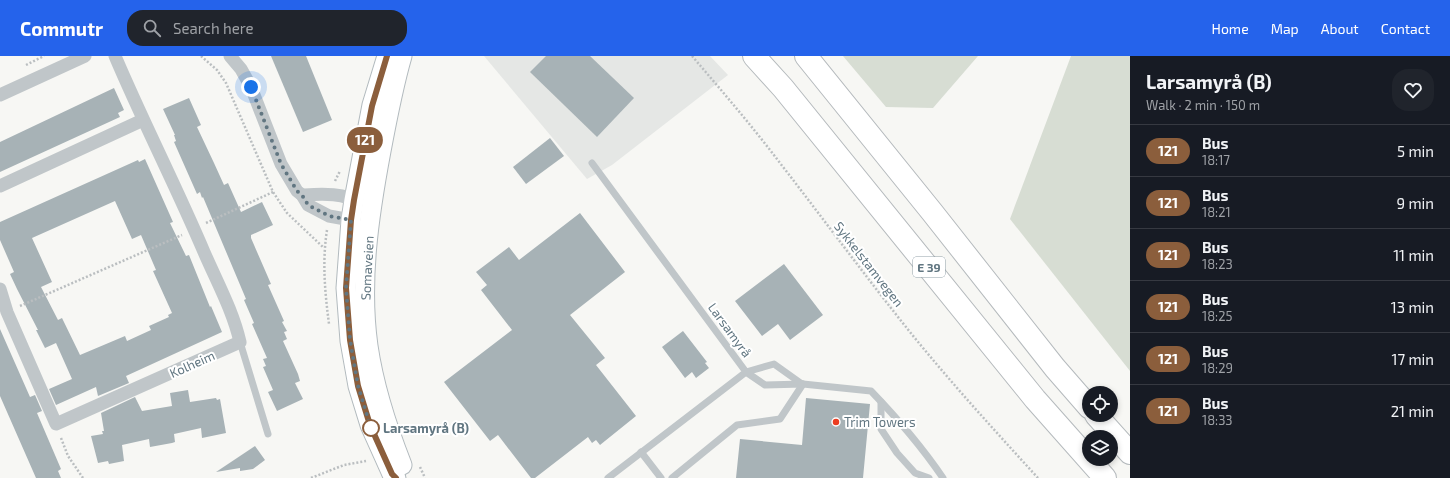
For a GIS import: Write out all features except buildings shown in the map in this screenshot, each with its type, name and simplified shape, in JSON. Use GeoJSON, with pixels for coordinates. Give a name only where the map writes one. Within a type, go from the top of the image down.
{"type":"FeatureCollection","features":[{"type":"Feature","properties":{"kind":"highway","name":"E 39"},"geometry":{"type":"LineString","coordinates":[[754,56],[788,94],[1036,399],[1105,478]]}},
{"type":"Feature","properties":{"kind":"highway","name":"E 39"},"geometry":{"type":"LineString","coordinates":[[806,56],[1055,368],[1082,399]]}},
{"type":"Feature","properties":{"kind":"highway"},"geometry":{"type":"LineString","coordinates":[[1102,422],[1130,453]]}},
{"type":"Feature","properties":{"kind":"main road","name":"Somaveien"},"geometry":{"type":"LineString","coordinates":[[387,56],[372,106],[354,200],[346,288],[350,340],[358,386],[370,425],[392,474],[396,478]]}},
{"type":"Feature","properties":{"kind":"main road","name":"Somaveien"},"geometry":{"type":"LineString","coordinates":[[402,56],[388,109],[371,213],[366,250],[364,301],[368,346],[377,393],[387,428],[406,478]]}},
{"type":"Feature","properties":{"kind":"street"},"geometry":{"type":"LineString","coordinates":[[0,95],[85,56]]}},
{"type":"Feature","properties":{"kind":"street"},"geometry":{"type":"LineString","coordinates":[[115,56],[236,323],[240,342]]}},
{"type":"Feature","properties":{"kind":"street"},"geometry":{"type":"LineString","coordinates":[[230,56],[241,69],[251,87],[281,164],[292,184],[302,195],[308,205],[329,216],[351,220],[371,213]]}},
{"type":"Feature","properties":{"kind":"street"},"geometry":{"type":"LineString","coordinates":[[0,186],[143,120]]}},
{"type":"Feature","properties":{"kind":"street"},"geometry":{"type":"LineString","coordinates":[[302,195],[330,195],[354,200],[371,213]]}},
{"type":"Feature","properties":{"kind":"street"},"geometry":{"type":"LineString","coordinates":[[0,289],[7,312],[56,424]]}},
{"type":"Feature","properties":{"kind":"street","name":"Kolheim"},"geometry":{"type":"LineString","coordinates":[[56,424],[240,342]]}},
{"type":"Feature","properties":{"kind":"lane","name":"Larsamyrå"},"geometry":{"type":"LineString","coordinates":[[592,164],[746,372],[608,478]]}},
{"type":"Feature","properties":{"kind":"lane"},"geometry":{"type":"LineString","coordinates":[[240,342],[268,434]]}},
{"type":"Feature","properties":{"kind":"lane"},"geometry":{"type":"LineString","coordinates":[[746,372],[774,364],[803,384]]}},
{"type":"Feature","properties":{"kind":"lane"},"geometry":{"type":"LineString","coordinates":[[746,372],[765,385],[803,384],[871,391],[927,454],[943,478]]}},
{"type":"Feature","properties":{"kind":"lane"},"geometry":{"type":"LineString","coordinates":[[672,478],[737,425],[780,418],[803,384]]}},
{"type":"Feature","properties":{"kind":"lane"},"geometry":{"type":"LineString","coordinates":[[882,402],[880,429],[897,453],[915,473],[929,478]]}},
{"type":"Feature","properties":{"kind":"lane"},"geometry":{"type":"LineString","coordinates":[[641,452],[660,478]]}},
{"type":"Feature","properties":{"kind":"path","name":"Sykkelstamvegen"},"geometry":{"type":"LineString","coordinates":[[692,56],[780,162],[850,256],[915,338],[983,418],[1038,478]]}},
{"type":"Feature","properties":{"kind":"path"},"geometry":{"type":"LineString","coordinates":[[7,312],[194,229],[273,192]]}},
{"type":"Feature","properties":{"kind":"path"},"geometry":{"type":"LineString","coordinates":[[56,424],[68,456],[83,478]]}},
{"type":"Feature","properties":{"kind":"path"},"geometry":{"type":"LineString","coordinates":[[312,478],[344,465],[366,460]]}},
{"type":"Feature","properties":{"kind":"path"},"geometry":{"type":"LineString","coordinates":[[419,464],[425,478]]}},
{"type":"Feature","properties":{"kind":"shaded area"},"geometry":{"type":"Polygon","coordinates":[[[484,56],[710,56],[728,75],[612,165],[587,179],[484,56]]]}},
{"type":"Feature","properties":{"kind":"shaded area"},"geometry":{"type":"Polygon","coordinates":[[[843,56],[978,56],[933,108],[886,107],[843,56]]]}},
{"type":"Feature","properties":{"kind":"shaded area"},"geometry":{"type":"Polygon","coordinates":[[[1071,56],[1130,56],[1130,371],[1010,219],[1071,56]]]}},
{"type":"Feature","properties":{"kind":"bus line","name":"121"},"geometry":{"type":"LineString","coordinates":[[387,56],[372,106],[354,200],[346,288],[350,340],[358,386],[370,425],[392,474],[396,478]]}},
{"type":"Feature","properties":{"kind":"place","name":"Trim Towers"},"geometry":{"type":"Point","coordinates":[836,422]}},
{"type":"Feature","properties":{"kind":"place","name":"Larsamyrå (B)"},"geometry":{"type":"Point","coordinates":[371,428]}},
{"type":"Feature","properties":{"kind":"route"},"geometry":{"type":"LineString","coordinates":[[251,87],[281,164],[297,191],[302,195],[308,205],[329,216],[351,220],[346,288],[350,340],[358,386],[371,428]]}}]}
